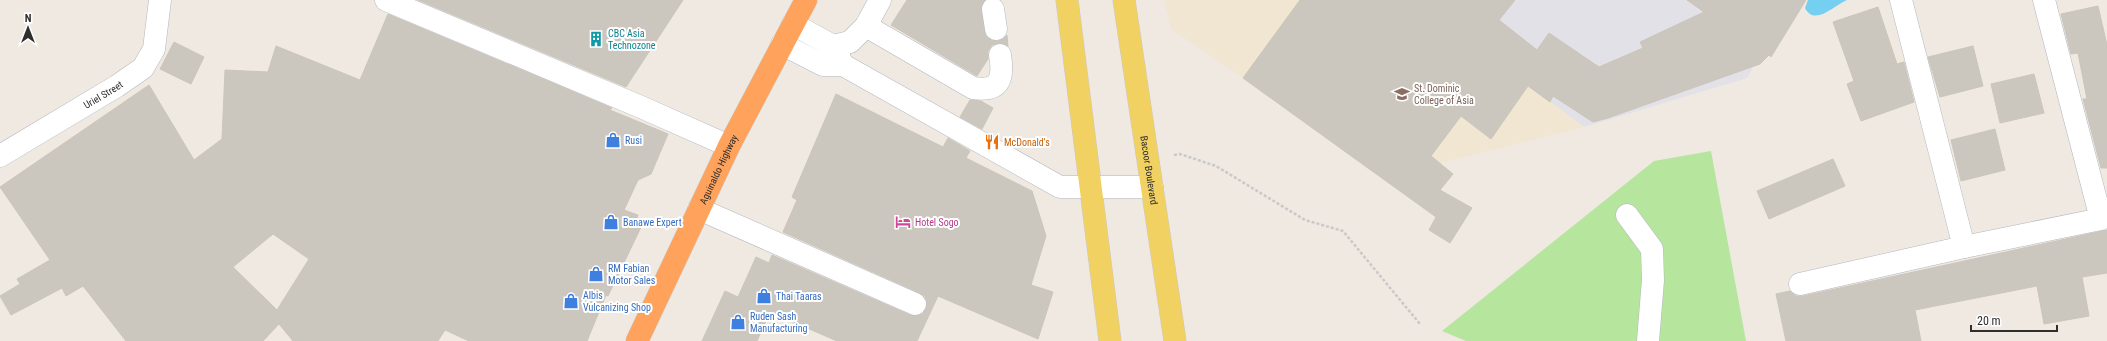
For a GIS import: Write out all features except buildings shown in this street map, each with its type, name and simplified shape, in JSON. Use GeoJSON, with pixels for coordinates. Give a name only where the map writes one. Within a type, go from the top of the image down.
{"type":"FeatureCollection","features":[{"type":"Feature","properties":{"kind":"highway","name":"Aguinaldo Highway"},"geometry":{"type":"LineString","coordinates":[[637,341],[729,146],[806,0]]}},
{"type":"Feature","properties":{"kind":"main road"},"geometry":{"type":"LineString","coordinates":[[1067,0],[1110,341]]}},
{"type":"Feature","properties":{"kind":"main road","name":"Bacoor Boulevard"},"geometry":{"type":"LineString","coordinates":[[1124,0],[1175,341]]}},
{"type":"Feature","properties":{"kind":"street","name":"Uriel Street"},"geometry":{"type":"LineString","coordinates":[[0,156],[117,86],[143,68],[154,50],[160,0]]}},
{"type":"Feature","properties":{"kind":"street"},"geometry":{"type":"LineString","coordinates":[[386,0],[729,146]]}},
{"type":"Feature","properties":{"kind":"street"},"geometry":{"type":"LineString","coordinates":[[833,46],[850,42],[866,26],[880,0]]}},
{"type":"Feature","properties":{"kind":"street"},"geometry":{"type":"LineString","coordinates":[[1902,0],[1964,247]]}},
{"type":"Feature","properties":{"kind":"street"},"geometry":{"type":"LineString","coordinates":[[1800,284],[1964,247],[2101,219],[2044,0]]}},
{"type":"Feature","properties":{"kind":"street"},"geometry":{"type":"LineString","coordinates":[[793,24],[833,46],[844,65]]}},
{"type":"Feature","properties":{"kind":"street"},"geometry":{"type":"LineString","coordinates":[[866,26],[973,88],[986,90],[996,86],[1000,78],[1002,67],[1000,55]]}},
{"type":"Feature","properties":{"kind":"street"},"geometry":{"type":"LineString","coordinates":[[782,44],[823,65],[844,65],[1060,187],[1152,187]]}},
{"type":"Feature","properties":{"kind":"street"},"geometry":{"type":"LineString","coordinates":[[699,209],[916,304]]}},
{"type":"Feature","properties":{"kind":"street"},"geometry":{"type":"LineString","coordinates":[[1627,215],[1652,249],[1653,280],[1648,341]]}},
{"type":"Feature","properties":{"kind":"path"},"geometry":{"type":"LineString","coordinates":[[1148,157],[1180,154],[1216,166],[1305,220],[1343,231],[1420,324]]}},
{"type":"Feature","properties":{"kind":"shaded area","name":"St. Dominic College of Asia"},"geometry":{"type":"Polygon","coordinates":[[[1165,0],[1466,0],[1529,86],[1584,127],[1428,166],[1372,172],[1243,78],[1171,29],[1165,0]]]}},
{"type":"Feature","properties":{"kind":"shaded area"},"geometry":{"type":"Polygon","coordinates":[[[1466,0],[1791,0],[1747,78],[1584,127],[1529,86],[1466,0]]]}},
{"type":"Feature","properties":{"kind":"green space"},"geometry":{"type":"Polygon","coordinates":[[[1711,151],[1746,341],[1466,341],[1442,331],[1654,161],[1711,151]]]}},
{"type":"Feature","properties":{"kind":"water"},"geometry":{"type":"Polygon","coordinates":[[[1808,0],[1847,0],[1825,13],[1814,15],[1809,13],[1805,8],[1808,0]]]}},
{"type":"Feature","properties":{"kind":"place","name":"CBC Asia Technozone"},"geometry":{"type":"Point","coordinates":[596,39]}},
{"type":"Feature","properties":{"kind":"place","name":"St. Dominic College of Asia"},"geometry":{"type":"Point","coordinates":[1402,94]}},
{"type":"Feature","properties":{"kind":"place","name":"Rusi"},"geometry":{"type":"Point","coordinates":[613,140]}},
{"type":"Feature","properties":{"kind":"place","name":"McDonald's"},"geometry":{"type":"Point","coordinates":[992,142]}},
{"type":"Feature","properties":{"kind":"place","name":"Banawe Expert"},"geometry":{"type":"Point","coordinates":[611,222]}},
{"type":"Feature","properties":{"kind":"place","name":"Hotel Sogo"},"geometry":{"type":"Point","coordinates":[903,222]}},
{"type":"Feature","properties":{"kind":"place","name":"RM Fabian Motor Sales"},"geometry":{"type":"Point","coordinates":[596,274]}},
{"type":"Feature","properties":{"kind":"place","name":"Thai Taaras"},"geometry":{"type":"Point","coordinates":[764,296]}},
{"type":"Feature","properties":{"kind":"place","name":"Albis Vulcanizing Shop"},"geometry":{"type":"Point","coordinates":[571,301]}},
{"type":"Feature","properties":{"kind":"place","name":"Ruden Sash Manufacturing"},"geometry":{"type":"Point","coordinates":[738,322]}}]}
